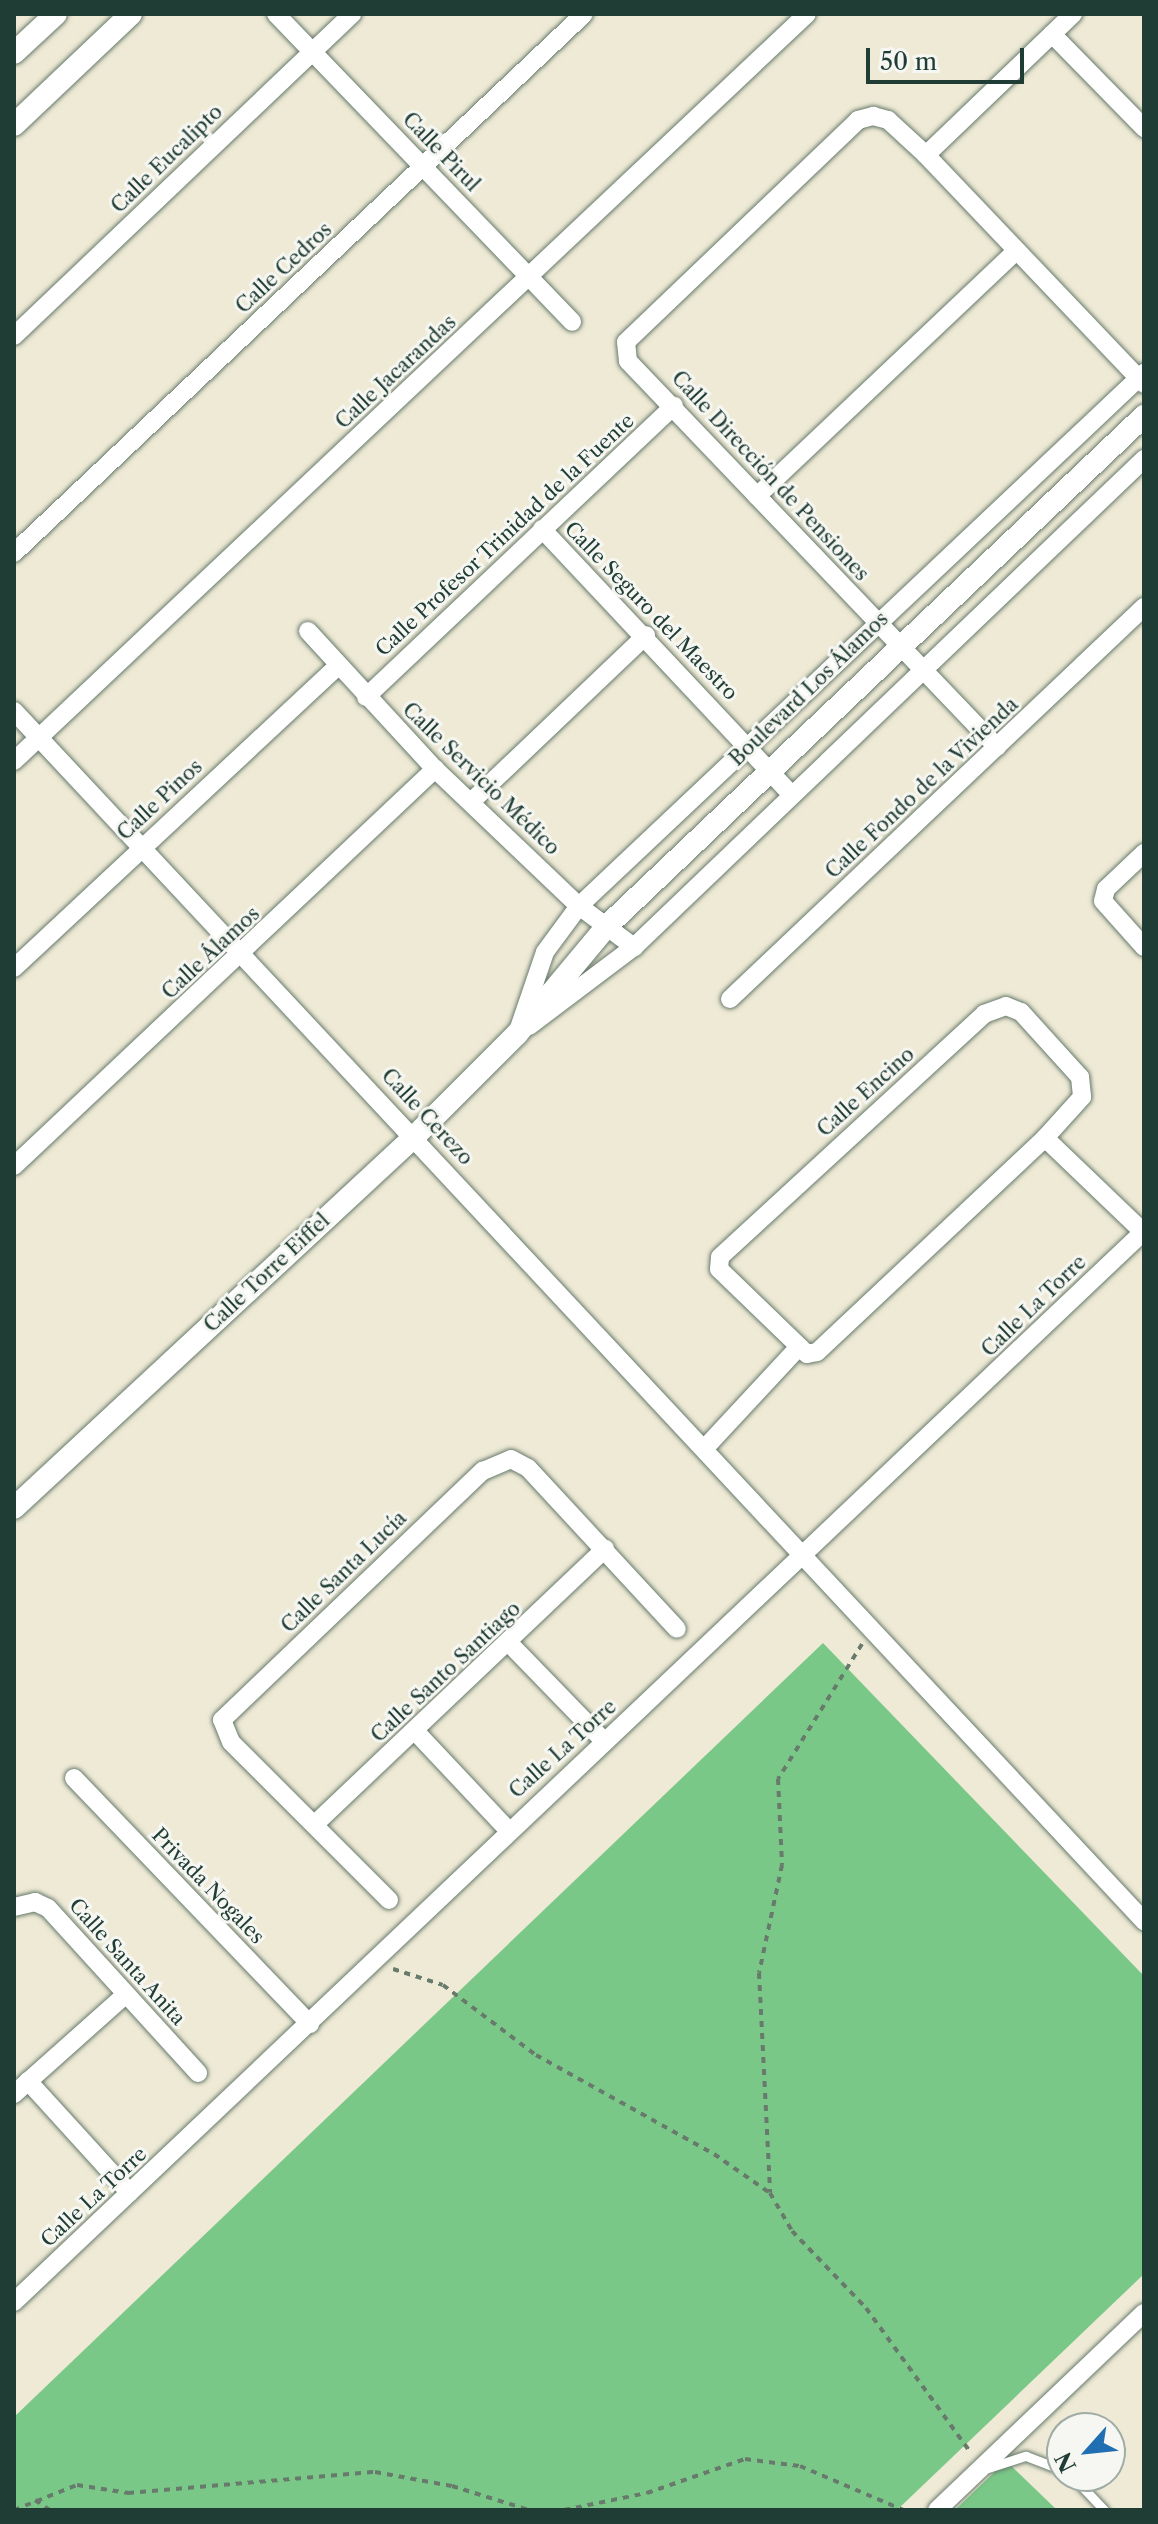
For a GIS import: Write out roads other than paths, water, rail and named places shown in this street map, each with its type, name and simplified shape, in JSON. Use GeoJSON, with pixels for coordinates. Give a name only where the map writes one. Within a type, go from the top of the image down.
{"type":"FeatureCollection","features":[{"type":"Feature","properties":{"kind":"street"},"geometry":{"type":"LineString","coordinates":[[14,53],[56,14]]}},
{"type":"Feature","properties":{"kind":"street"},"geometry":{"type":"LineString","coordinates":[[14,125],[131,14]]}},
{"type":"Feature","properties":{"kind":"street","name":"Calle Pirul"},"geometry":{"type":"LineString","coordinates":[[276,14],[572,322]]}},
{"type":"Feature","properties":{"kind":"street","name":"Calle Eucalipto"},"geometry":{"type":"LineString","coordinates":[[14,336],[352,14]]}},
{"type":"Feature","properties":{"kind":"street","name":"Calle Cedros"},"geometry":{"type":"LineString","coordinates":[[14,553],[584,14]]}},
{"type":"Feature","properties":{"kind":"street","name":"Calle Jacarandas"},"geometry":{"type":"LineString","coordinates":[[14,761],[807,14]]}},
{"type":"Feature","properties":{"kind":"street"},"geometry":{"type":"LineString","coordinates":[[1073,14],[926,155],[1142,379]]}},
{"type":"Feature","properties":{"kind":"street"},"geometry":{"type":"LineString","coordinates":[[1052,34],[1144,128]]}},
{"type":"Feature","properties":{"kind":"street","name":"Calle Dirección de Pensiones"},"geometry":{"type":"LineString","coordinates":[[926,155],[888,120],[873,116],[858,120],[630,336],[624,348],[628,361],[997,747]]}},
{"type":"Feature","properties":{"kind":"street"},"geometry":{"type":"LineString","coordinates":[[757,496],[1016,251]]}},
{"type":"Feature","properties":{"kind":"street","name":"Boulevard Los Álamos"},"geometry":{"type":"LineString","coordinates":[[517,1034],[545,952],[579,906],[1142,379]]}},
{"type":"Feature","properties":{"kind":"street","name":"Calle Profesor Trinidad de la Fuente"},"geometry":{"type":"LineString","coordinates":[[366,697],[674,406]]}},
{"type":"Feature","properties":{"kind":"street","name":"Boulevard Los Álamos"},"geometry":{"type":"LineString","coordinates":[[517,1034],[607,926],[1144,416]]}},
{"type":"Feature","properties":{"kind":"street"},"geometry":{"type":"LineString","coordinates":[[517,1034],[634,947],[1144,459]]}},
{"type":"Feature","properties":{"kind":"street","name":"Calle Seguro del Maestro"},"geometry":{"type":"LineString","coordinates":[[542,529],[646,635],[792,795]]}},
{"type":"Feature","properties":{"kind":"street","name":"Calle Fondo de la Vivienda"},"geometry":{"type":"LineString","coordinates":[[730,999],[1144,607]]}},
{"type":"Feature","properties":{"kind":"street","name":"Calle Servicio Médico"},"geometry":{"type":"LineString","coordinates":[[308,631],[435,769],[473,800],[579,906],[634,947]]}},
{"type":"Feature","properties":{"kind":"street"},"geometry":{"type":"LineString","coordinates":[[473,800],[646,635]]}},
{"type":"Feature","properties":{"kind":"street","name":"Calle Pinos"},"geometry":{"type":"LineString","coordinates":[[14,968],[338,666]]}},
{"type":"Feature","properties":{"kind":"street","name":"Calle Cerezo"},"geometry":{"type":"LineString","coordinates":[[14,711],[415,1136],[1144,1921]]}},
{"type":"Feature","properties":{"kind":"street","name":"Calle Álamos"},"geometry":{"type":"LineString","coordinates":[[14,1166],[242,955],[435,769]]}},
{"type":"Feature","properties":{"kind":"street"},"geometry":{"type":"LineString","coordinates":[[1144,853],[1106,889],[1103,901],[1144,947]]}},
{"type":"Feature","properties":{"kind":"street","name":"Calle Encino"},"geometry":{"type":"LineString","coordinates":[[1006,1006],[1021,1012],[1083,1083],[1082,1097],[1045,1138],[817,1352],[807,1354],[798,1348],[719,1269],[720,1257],[990,1010],[1006,1006]]}},
{"type":"Feature","properties":{"kind":"street","name":"Calle Torre Eiffel"},"geometry":{"type":"LineString","coordinates":[[14,1508],[415,1136],[517,1034]]}},
{"type":"Feature","properties":{"kind":"street"},"geometry":{"type":"LineString","coordinates":[[1045,1138],[1144,1232]]}},
{"type":"Feature","properties":{"kind":"street","name":"Calle La Torre"},"geometry":{"type":"LineString","coordinates":[[17,2293],[130,2193],[375,1963],[507,1829],[804,1557],[1144,1232]]}},
{"type":"Feature","properties":{"kind":"street"},"geometry":{"type":"LineString","coordinates":[[704,1449],[798,1348]]}},
{"type":"Feature","properties":{"kind":"street","name":"Calle Santa Lucía"},"geometry":{"type":"LineString","coordinates":[[389,1900],[231,1742],[222,1720],[471,1481],[495,1462],[518,1462],[605,1549],[677,1629]]}},
{"type":"Feature","properties":{"kind":"street","name":"Calle Santo Santiago"},"geometry":{"type":"LineString","coordinates":[[315,1824],[510,1644],[605,1549]]}},
{"type":"Feature","properties":{"kind":"street"},"geometry":{"type":"LineString","coordinates":[[510,1644],[605,1742]]}},
{"type":"Feature","properties":{"kind":"street"},"geometry":{"type":"LineString","coordinates":[[415,1731],[507,1829]]}},
{"type":"Feature","properties":{"kind":"street","name":"Privada Nogales"},"geometry":{"type":"LineString","coordinates":[[74,1778],[310,2024]]}},
{"type":"Feature","properties":{"kind":"street","name":"Calle Santa Anita"},"geometry":{"type":"LineString","coordinates":[[14,1907],[35,1902],[48,1908],[198,2073]]}},
{"type":"Feature","properties":{"kind":"street"},"geometry":{"type":"LineString","coordinates":[[14,2094],[125,1995]]}},
{"type":"Feature","properties":{"kind":"street"},"geometry":{"type":"LineString","coordinates":[[28,2081],[130,2193]]}},
{"type":"Feature","properties":{"kind":"street"},"geometry":{"type":"LineString","coordinates":[[937,2510],[1144,2313]]}},
{"type":"Feature","properties":{"kind":"lane"},"geometry":{"type":"LineString","coordinates":[[981,2468],[1026,2456],[1046,2464]]}},
{"type":"Feature","properties":{"kind":"lane"},"geometry":{"type":"LineString","coordinates":[[1087,2492],[1104,2510]]}}]}
